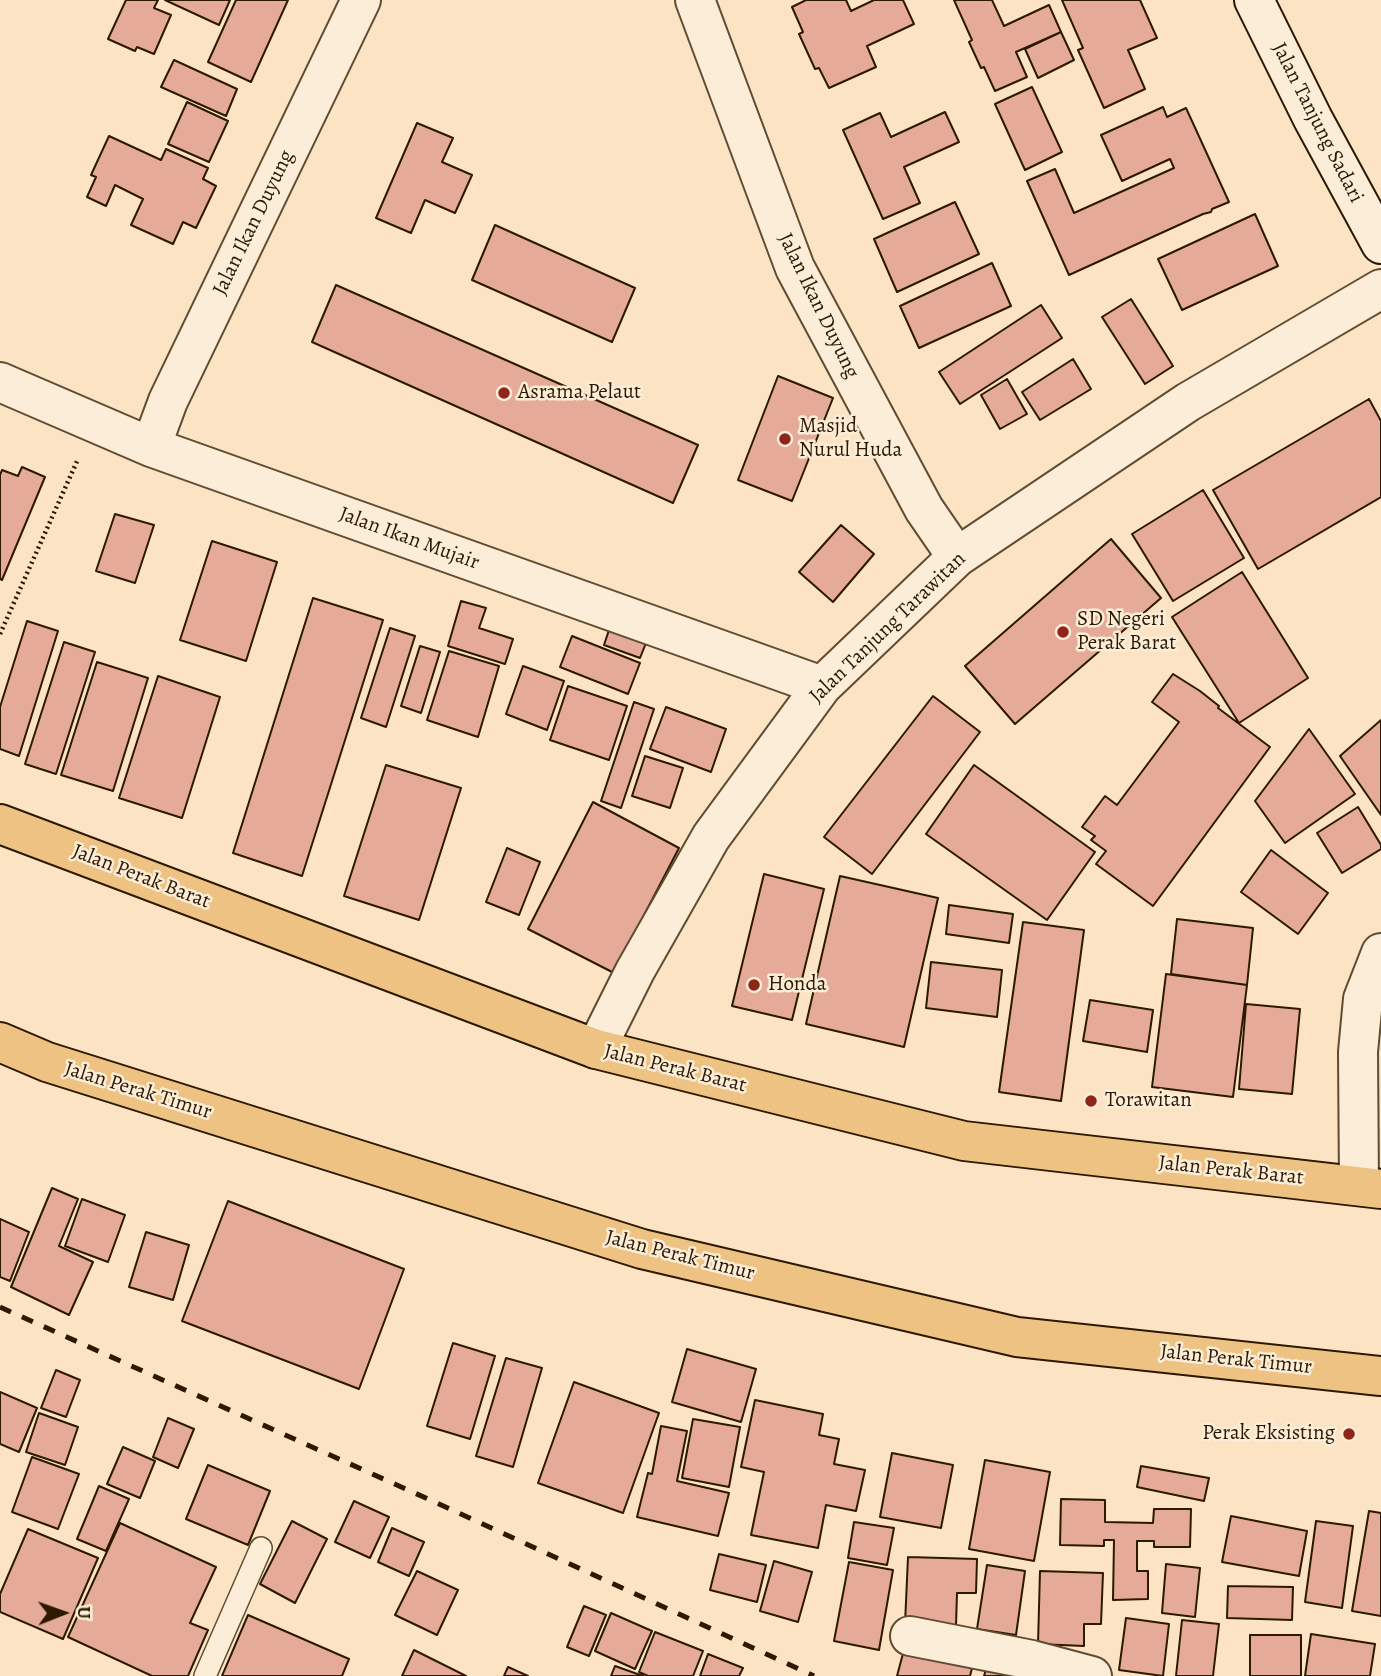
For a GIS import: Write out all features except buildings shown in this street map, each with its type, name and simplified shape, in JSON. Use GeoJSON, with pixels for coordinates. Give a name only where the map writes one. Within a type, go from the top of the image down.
{"type":"FeatureCollection","features":[{"type":"Feature","properties":{"kind":"highway","name":"Jalan Perak Barat"},"geometry":{"type":"LineString","coordinates":[[0,824],[596,1049],[964,1141],[1370,1187]]}},
{"type":"Feature","properties":{"kind":"highway","name":"Jalan Perak Timur"},"geometry":{"type":"LineString","coordinates":[[0,1042],[47,1062],[642,1249],[1017,1337],[1381,1376]]}},
{"type":"Feature","properties":{"kind":"street","name":"Jalan Ikan Duyung"},"geometry":{"type":"LineString","coordinates":[[151,447],[168,401],[361,0]]}},
{"type":"Feature","properties":{"kind":"street","name":"Jalan Ikan Duyung"},"geometry":{"type":"LineString","coordinates":[[695,0],[795,268],[923,509],[957,557]]}},
{"type":"Feature","properties":{"kind":"street","name":"Jalan Tanjung Sadari"},"geometry":{"type":"LineString","coordinates":[[1254,0],[1313,119],[1381,244]]}},
{"type":"Feature","properties":{"kind":"street","name":"Jalan Tanjung Tarawitan"},"geometry":{"type":"LineString","coordinates":[[596,1049],[635,971],[711,837],[822,686],[957,557],[1188,402],[1381,289]]}},
{"type":"Feature","properties":{"kind":"street","name":"Jalan Ikan Mujair"},"geometry":{"type":"LineString","coordinates":[[0,382],[151,447],[822,686]]}},
{"type":"Feature","properties":{"kind":"street"},"geometry":{"type":"LineString","coordinates":[[1370,1187],[1358,1052],[1363,999],[1381,953]]}},
{"type":"Feature","properties":{"kind":"street"},"geometry":{"type":"LineString","coordinates":[[910,1636],[1032,1660],[1092,1676]]}},
{"type":"Feature","properties":{"kind":"lane"},"geometry":{"type":"LineString","coordinates":[[205,1676],[261,1548]]}},
{"type":"Feature","properties":{"kind":"path"},"geometry":{"type":"LineString","coordinates":[[0,634],[94,424]]}},
{"type":"Feature","properties":{"kind":"railway"},"geometry":{"type":"LineString","coordinates":[[0,1307],[814,1676]]}},
{"type":"Feature","properties":{"kind":"place","name":"Asrama Pelaut"},"geometry":{"type":"Point","coordinates":[504,393]}},
{"type":"Feature","properties":{"kind":"place","name":"Masjid Nurul Huda"},"geometry":{"type":"Point","coordinates":[785,439]}},
{"type":"Feature","properties":{"kind":"place","name":"SD Negeri Perak Barat"},"geometry":{"type":"Point","coordinates":[1063,632]}},
{"type":"Feature","properties":{"kind":"place","name":"Honda"},"geometry":{"type":"Point","coordinates":[754,985]}},
{"type":"Feature","properties":{"kind":"place","name":"Torawitan"},"geometry":{"type":"Point","coordinates":[1091,1101]}},
{"type":"Feature","properties":{"kind":"place","name":"Perak Eksisting"},"geometry":{"type":"Point","coordinates":[1349,1434]}}]}
